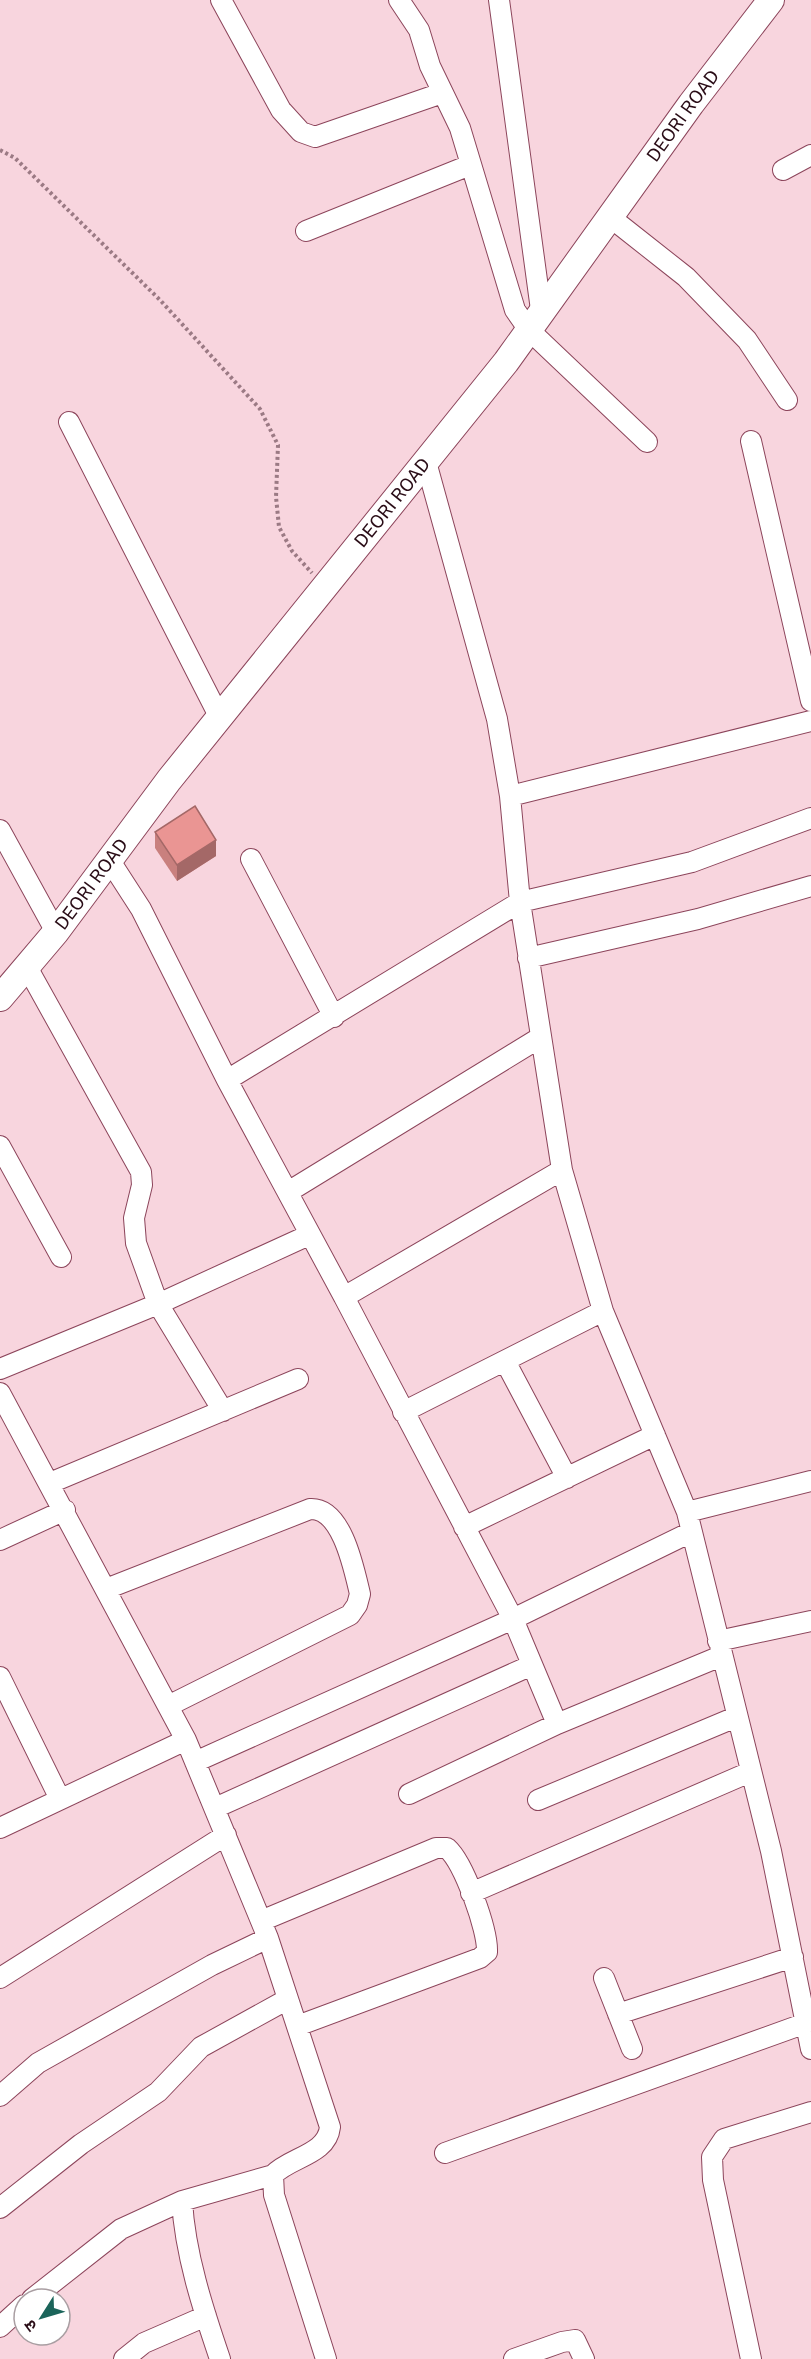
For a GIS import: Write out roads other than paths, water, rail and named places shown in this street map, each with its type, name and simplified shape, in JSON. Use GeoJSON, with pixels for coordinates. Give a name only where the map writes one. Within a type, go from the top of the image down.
{"type":"FeatureCollection","features":[{"type":"Feature","properties":{"kind":"street"},"geometry":{"type":"LineString","coordinates":[[221,0],[281,110],[301,132],[315,137],[442,93]]}},
{"type":"Feature","properties":{"kind":"street"},"geometry":{"type":"LineString","coordinates":[[399,0],[419,30],[430,66],[460,128],[515,310],[535,320],[647,442]]}},
{"type":"Feature","properties":{"kind":"street"},"geometry":{"type":"LineString","coordinates":[[499,0],[535,320]]}},
{"type":"Feature","properties":{"kind":"street","name":"DEORI ROAD"},"geometry":{"type":"LineString","coordinates":[[0,998],[57,932],[169,780],[326,589],[426,462],[535,320],[691,104],[771,0]]}},
{"type":"Feature","properties":{"kind":"street"},"geometry":{"type":"LineString","coordinates":[[783,170],[811,155]]}},
{"type":"Feature","properties":{"kind":"street"},"geometry":{"type":"LineString","coordinates":[[306,231],[470,165]]}},
{"type":"Feature","properties":{"kind":"street"},"geometry":{"type":"LineString","coordinates":[[610,217],[686,277],[732,324],[747,340],[787,400]]}},
{"type":"Feature","properties":{"kind":"street"},"geometry":{"type":"LineString","coordinates":[[69,422],[220,718]]}},
{"type":"Feature","properties":{"kind":"street"},"geometry":{"type":"LineString","coordinates":[[751,441],[811,701]]}},
{"type":"Feature","properties":{"kind":"street"},"geometry":{"type":"LineString","coordinates":[[426,462],[497,719],[510,796],[528,958],[562,1170],[603,1311],[687,1512],[771,1851],[811,2049]]}},
{"type":"Feature","properties":{"kind":"street"},"geometry":{"type":"LineString","coordinates":[[510,796],[811,721]]}},
{"type":"Feature","properties":{"kind":"street"},"geometry":{"type":"LineString","coordinates":[[227,1080],[520,902],[692,862],[811,818]]}},
{"type":"Feature","properties":{"kind":"street"},"geometry":{"type":"LineString","coordinates":[[0,830],[57,932]]}},
{"type":"Feature","properties":{"kind":"street"},"geometry":{"type":"LineString","coordinates":[[251,859],[334,1017]]}},
{"type":"Feature","properties":{"kind":"street"},"geometry":{"type":"LineString","coordinates":[[110,861],[141,909],[227,1080],[513,1619],[557,1724]]}},
{"type":"Feature","properties":{"kind":"street"},"geometry":{"type":"LineString","coordinates":[[528,958],[698,918],[811,886]]}},
{"type":"Feature","properties":{"kind":"street"},"geometry":{"type":"LineString","coordinates":[[27,966],[141,1172],[142,1185],[134,1231],[158,1304],[223,1411]]}},
{"type":"Feature","properties":{"kind":"street"},"geometry":{"type":"LineString","coordinates":[[288,1192],[541,1037]]}},
{"type":"Feature","properties":{"kind":"street"},"geometry":{"type":"LineString","coordinates":[[0,1146],[61,1257]]}},
{"type":"Feature","properties":{"kind":"street"},"geometry":{"type":"LineString","coordinates":[[344,1297],[562,1170]]}},
{"type":"Feature","properties":{"kind":"street"},"geometry":{"type":"LineString","coordinates":[[0,1369],[158,1304],[309,1235]]}},
{"type":"Feature","properties":{"kind":"street"},"geometry":{"type":"LineString","coordinates":[[403,1412],[603,1311]]}},
{"type":"Feature","properties":{"kind":"street"},"geometry":{"type":"LineString","coordinates":[[505,1361],[567,1478]]}},
{"type":"Feature","properties":{"kind":"street"},"geometry":{"type":"LineString","coordinates":[[50,1483],[298,1379]]}},
{"type":"Feature","properties":{"kind":"street"},"geometry":{"type":"LineString","coordinates":[[0,1393],[65,1510],[186,1740],[264,1930],[330,2127],[329,2136],[323,2145],[280,2168],[273,2175],[182,2201],[121,2229],[47,2287]]}},
{"type":"Feature","properties":{"kind":"street"},"geometry":{"type":"LineString","coordinates":[[464,1527],[655,1435]]}},
{"type":"Feature","properties":{"kind":"street"},"geometry":{"type":"LineString","coordinates":[[687,1512],[811,1480]]}},
{"type":"Feature","properties":{"kind":"street"},"geometry":{"type":"LineString","coordinates":[[106,1589],[310,1509],[320,1508],[327,1512],[338,1525],[360,1594],[357,1605],[350,1615],[168,1706]]}},
{"type":"Feature","properties":{"kind":"street"},"geometry":{"type":"LineString","coordinates":[[0,1540],[65,1510]]}},
{"type":"Feature","properties":{"kind":"street"},"geometry":{"type":"LineString","coordinates":[[195,1762],[513,1619],[691,1532]]}},
{"type":"Feature","properties":{"kind":"street"},"geometry":{"type":"LineString","coordinates":[[409,1794],[720,1648],[811,1621]]}},
{"type":"Feature","properties":{"kind":"street"},"geometry":{"type":"LineString","coordinates":[[215,1808],[532,1665]]}},
{"type":"Feature","properties":{"kind":"street"},"geometry":{"type":"LineString","coordinates":[[0,1677],[60,1799]]}},
{"type":"Feature","properties":{"kind":"street"},"geometry":{"type":"LineString","coordinates":[[538,1800],[736,1717]]}},
{"type":"Feature","properties":{"kind":"street"},"geometry":{"type":"LineString","coordinates":[[0,1828],[186,1740]]}},
{"type":"Feature","properties":{"kind":"street"},"geometry":{"type":"LineString","coordinates":[[471,1893],[750,1772]]}},
{"type":"Feature","properties":{"kind":"street"},"geometry":{"type":"LineString","coordinates":[[0,1978],[226,1835]]}},
{"type":"Feature","properties":{"kind":"street"},"geometry":{"type":"LineString","coordinates":[[0,2096],[38,2063],[212,1965],[264,1930],[436,1848],[447,1848],[455,1857],[471,1893],[487,1942],[487,1952],[480,1958],[297,2026]]}},
{"type":"Feature","properties":{"kind":"street"},"geometry":{"type":"LineString","coordinates":[[618,2014],[793,1957]]}},
{"type":"Feature","properties":{"kind":"street"},"geometry":{"type":"LineString","coordinates":[[604,1978],[632,2049]]}},
{"type":"Feature","properties":{"kind":"street"},"geometry":{"type":"LineString","coordinates":[[0,2208],[81,2144],[158,2092],[201,2047],[288,1999]]}},
{"type":"Feature","properties":{"kind":"street"},"geometry":{"type":"LineString","coordinates":[[444,2153],[806,2023]]}},
{"type":"Feature","properties":{"kind":"street"},"geometry":{"type":"LineString","coordinates":[[751,2359],[713,2181],[712,2157],[717,2147],[731,2136],[811,2112]]}},
{"type":"Feature","properties":{"kind":"street"},"geometry":{"type":"LineString","coordinates":[[273,2175],[274,2195],[326,2359]]}},
{"type":"Feature","properties":{"kind":"street"},"geometry":{"type":"LineString","coordinates":[[182,2201],[183,2221],[206,2316],[220,2359]]}},
{"type":"Feature","properties":{"kind":"street"},"geometry":{"type":"LineString","coordinates":[[0,2327],[12,2316]]}},
{"type":"Feature","properties":{"kind":"street"},"geometry":{"type":"LineString","coordinates":[[124,2359],[144,2343],[206,2316]]}},
{"type":"Feature","properties":{"kind":"street"},"geometry":{"type":"LineString","coordinates":[[514,2359],[562,2342],[575,2340],[584,2359]]}}]}
